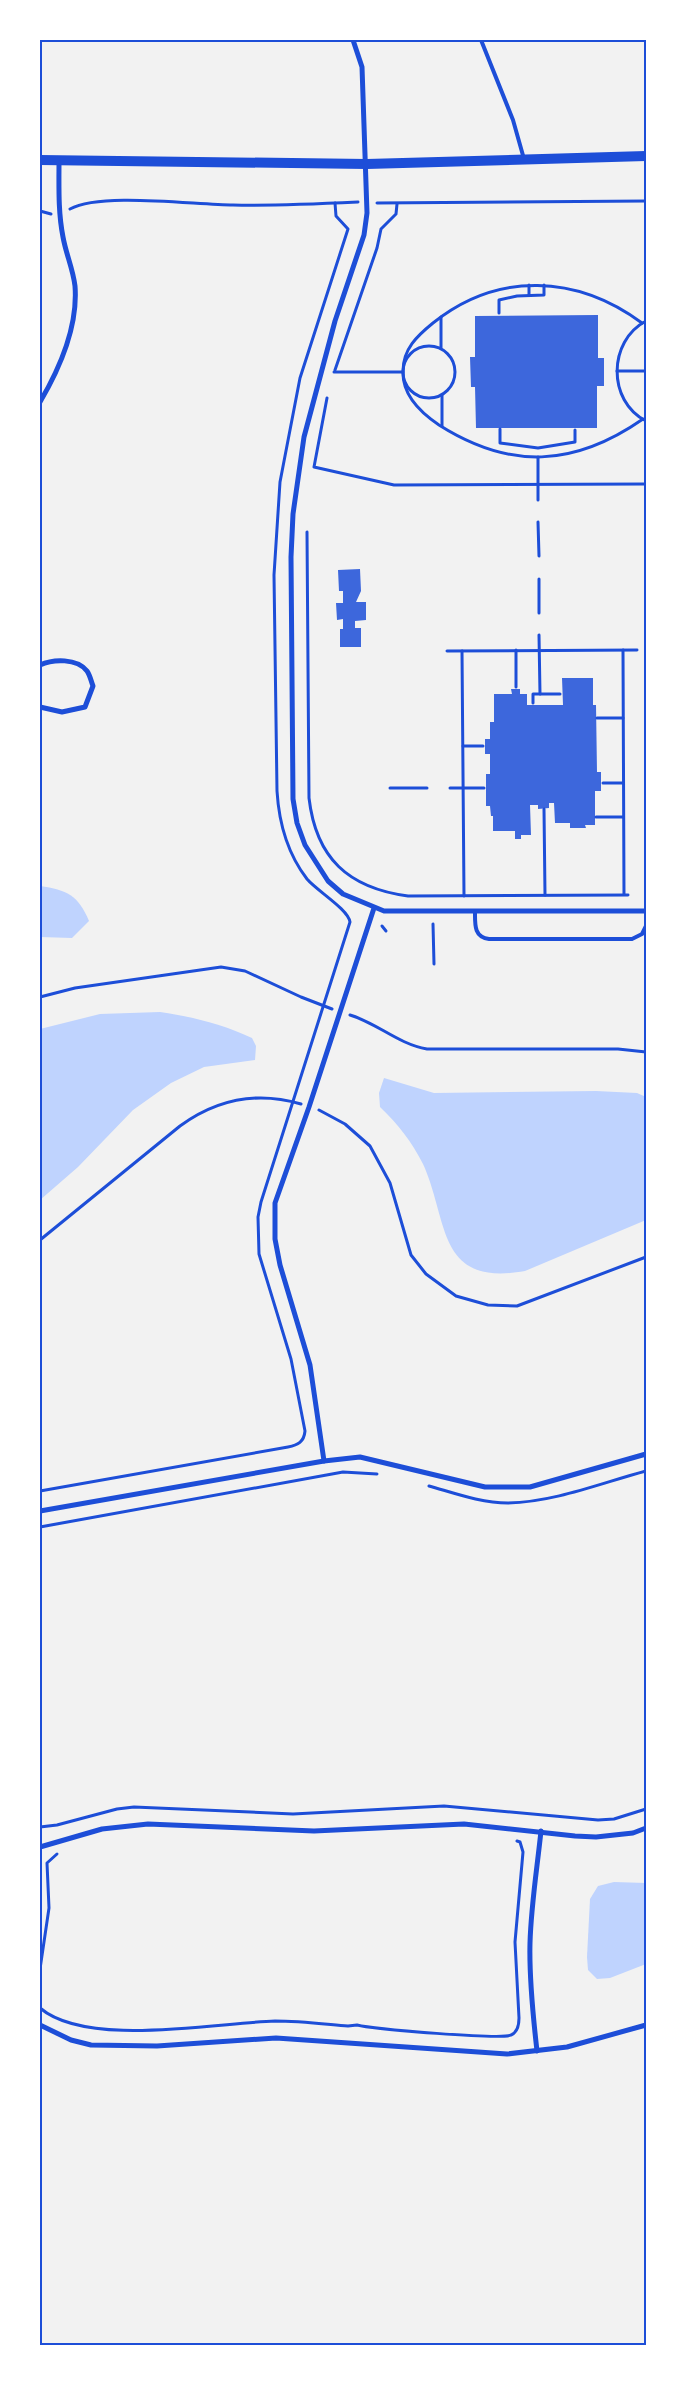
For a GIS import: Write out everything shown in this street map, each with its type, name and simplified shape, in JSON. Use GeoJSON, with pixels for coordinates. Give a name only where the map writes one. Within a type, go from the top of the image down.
{"type":"FeatureCollection","features":[{"type":"Feature","properties":{"kind":"main road"},"geometry":{"type":"LineString","coordinates":[[40,160],[367,164],[646,156]]}},
{"type":"Feature","properties":{"kind":"street"},"geometry":{"type":"LineString","coordinates":[[353,40],[362,67],[368,202],[364,235],[335,321],[306,428],[295,492],[291,557],[293,775],[297,823],[305,844],[328,881],[343,894],[384,912],[646,911]]}},
{"type":"Feature","properties":{"kind":"street"},"geometry":{"type":"LineString","coordinates":[[40,402],[61,359],[74,313],[75,286],[60,216],[59,160]]}},
{"type":"Feature","properties":{"kind":"street"},"geometry":{"type":"LineString","coordinates":[[40,664],[49,660],[71,662],[86,670],[93,686],[85,707],[62,712],[40,707]]}},
{"type":"Feature","properties":{"kind":"street"},"geometry":{"type":"LineString","coordinates":[[324,1461],[310,1365],[280,1266],[275,1239],[275,1203],[310,1107],[374,908]]}},
{"type":"Feature","properties":{"kind":"street"},"geometry":{"type":"LineString","coordinates":[[40,1511],[324,1461],[360,1457],[485,1487],[530,1487],[646,1454]]}},
{"type":"Feature","properties":{"kind":"street"},"geometry":{"type":"LineString","coordinates":[[40,1847],[102,1829],[148,1824],[314,1831],[464,1824],[596,1836],[633,1833],[646,1828]]}},
{"type":"Feature","properties":{"kind":"street"},"geometry":{"type":"LineString","coordinates":[[537,2051],[530,1943],[534,1888],[542,1832]]}},
{"type":"Feature","properties":{"kind":"street"},"geometry":{"type":"LineString","coordinates":[[40,2025],[71,2040],[91,2045],[117,2047],[206,2044],[276,2038],[508,2054],[537,2051],[596,2040],[646,2025]]}},
{"type":"Feature","properties":{"kind":"lane"},"geometry":{"type":"LineString","coordinates":[[481,40],[513,120],[524,159]]}},
{"type":"Feature","properties":{"kind":"lane"},"geometry":{"type":"LineString","coordinates":[[475,912],[477,933],[480,937],[489,939],[632,939],[642,934],[646,926]]}},
{"type":"Feature","properties":{"kind":"path"},"geometry":{"type":"LineString","coordinates":[[40,211],[60,216],[73,207],[140,200],[232,205],[368,202],[397,204],[646,201]]}},
{"type":"Feature","properties":{"kind":"path"},"geometry":{"type":"LineString","coordinates":[[40,1491],[288,1447],[302,1442],[305,1431],[291,1359],[259,1254],[258,1233],[261,1202],[348,931],[349,918],[347,913],[318,892],[296,864],[282,831],[278,813],[274,575],[280,482],[300,378],[348,229],[336,216],[335,203]]}},
{"type":"Feature","properties":{"kind":"path"},"geometry":{"type":"LineString","coordinates":[[332,380],[377,248],[381,229],[396,214],[397,204]]}},
{"type":"Feature","properties":{"kind":"path"},"geometry":{"type":"LineString","coordinates":[[529,285],[529,295]]}},
{"type":"Feature","properties":{"kind":"path"},"geometry":{"type":"LineString","coordinates":[[529,285],[544,285],[574,289],[594,296],[644,322],[626,339],[616,371],[624,398],[644,420],[618,436],[590,449],[538,457],[484,448],[442,427],[414,403],[406,390],[402,372],[405,354],[416,337],[441,316],[461,304],[480,296],[497,290],[529,285]]}},
{"type":"Feature","properties":{"kind":"path"},"geometry":{"type":"LineString","coordinates":[[499,313],[499,300],[529,295],[544,295],[544,285]]}},
{"type":"Feature","properties":{"kind":"path"},"geometry":{"type":"LineString","coordinates":[[441,316],[441,349]]}},
{"type":"Feature","properties":{"kind":"path"},"geometry":{"type":"LineString","coordinates":[[429,346],[441,349],[453,362],[455,372],[453,382],[448,390],[429,398],[419,396],[407,386],[402,372],[404,362],[410,353],[419,347],[429,346]]}},
{"type":"Feature","properties":{"kind":"path"},"geometry":{"type":"LineString","coordinates":[[616,371],[646,371]]}},
{"type":"Feature","properties":{"kind":"path"},"geometry":{"type":"LineString","coordinates":[[334,372],[402,372]]}},
{"type":"Feature","properties":{"kind":"path"},"geometry":{"type":"LineString","coordinates":[[330,389],[314,467],[394,486],[646,484]]}},
{"type":"Feature","properties":{"kind":"path"},"geometry":{"type":"LineString","coordinates":[[442,394],[442,427]]}},
{"type":"Feature","properties":{"kind":"path"},"geometry":{"type":"LineString","coordinates":[[500,429],[500,443],[529,447],[545,447],[575,442],[575,430]]}},
{"type":"Feature","properties":{"kind":"path"},"geometry":{"type":"LineString","coordinates":[[529,447],[529,456]]}},
{"type":"Feature","properties":{"kind":"path"},"geometry":{"type":"LineString","coordinates":[[545,447],[545,456]]}},
{"type":"Feature","properties":{"kind":"path"},"geometry":{"type":"LineString","coordinates":[[538,457],[538,500]]}},
{"type":"Feature","properties":{"kind":"path"},"geometry":{"type":"LineString","coordinates":[[538,522],[539,556]]}},
{"type":"Feature","properties":{"kind":"path"},"geometry":{"type":"LineString","coordinates":[[307,532],[309,798],[314,827],[321,843],[343,871],[358,882],[374,890],[408,896],[628,895]]}},
{"type":"Feature","properties":{"kind":"path"},"geometry":{"type":"LineString","coordinates":[[539,579],[539,613]]}},
{"type":"Feature","properties":{"kind":"path"},"geometry":{"type":"LineString","coordinates":[[539,635],[540,694]]}},
{"type":"Feature","properties":{"kind":"path"},"geometry":{"type":"LineString","coordinates":[[447,650],[637,650]]}},
{"type":"Feature","properties":{"kind":"path"},"geometry":{"type":"LineString","coordinates":[[462,650],[464,896]]}},
{"type":"Feature","properties":{"kind":"path"},"geometry":{"type":"LineString","coordinates":[[516,650],[516,686]]}},
{"type":"Feature","properties":{"kind":"path"},"geometry":{"type":"LineString","coordinates":[[623,650],[624,895]]}},
{"type":"Feature","properties":{"kind":"path"},"geometry":{"type":"LineString","coordinates":[[533,702],[534,694],[560,694]]}},
{"type":"Feature","properties":{"kind":"path"},"geometry":{"type":"LineString","coordinates":[[598,718],[623,718]]}},
{"type":"Feature","properties":{"kind":"path"},"geometry":{"type":"LineString","coordinates":[[463,746],[484,746]]}},
{"type":"Feature","properties":{"kind":"path"},"geometry":{"type":"LineString","coordinates":[[603,783],[624,783]]}},
{"type":"Feature","properties":{"kind":"path"},"geometry":{"type":"LineString","coordinates":[[390,788],[426,788]]}},
{"type":"Feature","properties":{"kind":"path"},"geometry":{"type":"LineString","coordinates":[[450,788],[484,788]]}},
{"type":"Feature","properties":{"kind":"path"},"geometry":{"type":"LineString","coordinates":[[544,808],[545,895]]}},
{"type":"Feature","properties":{"kind":"path"},"geometry":{"type":"LineString","coordinates":[[596,817],[624,817]]}},
{"type":"Feature","properties":{"kind":"path"},"geometry":{"type":"LineString","coordinates":[[349,918],[354,916]]}},
{"type":"Feature","properties":{"kind":"path"},"geometry":{"type":"LineString","coordinates":[[433,924],[434,964]]}},
{"type":"Feature","properties":{"kind":"path"},"geometry":{"type":"LineString","coordinates":[[382,926],[386,931]]}},
{"type":"Feature","properties":{"kind":"path"},"geometry":{"type":"LineString","coordinates":[[40,997],[75,988],[220,967],[245,970],[301,997],[375,1025],[402,1041],[426,1049],[618,1049],[646,1052]]}},
{"type":"Feature","properties":{"kind":"path"},"geometry":{"type":"LineString","coordinates":[[40,1240],[180,1126],[204,1110],[227,1101],[274,1097],[328,1113],[345,1124],[370,1146],[390,1183],[411,1255],[426,1274],[456,1296],[488,1305],[517,1306],[646,1257]]}},
{"type":"Feature","properties":{"kind":"path"},"geometry":{"type":"LineString","coordinates":[[424,1485],[494,1502],[529,1502],[560,1496],[646,1471]]}},
{"type":"Feature","properties":{"kind":"path"},"geometry":{"type":"LineString","coordinates":[[40,1527],[343,1472],[379,1474]]}},
{"type":"Feature","properties":{"kind":"path"},"geometry":{"type":"LineString","coordinates":[[40,1827],[57,1825],[117,1809],[134,1807],[293,1814],[444,1806],[598,1820],[614,1819],[646,1809]]}},
{"type":"Feature","properties":{"kind":"path"},"geometry":{"type":"LineString","coordinates":[[40,2008],[77,2025],[104,2029],[170,2029],[278,2021],[357,2025],[473,2035],[505,2036],[512,2034],[519,2026],[515,1942],[523,1852],[520,1842],[510,1839]]}},
{"type":"Feature","properties":{"kind":"path"},"geometry":{"type":"LineString","coordinates":[[40,1969],[49,1908],[47,1863],[51,1858],[64,1852]]}},
{"type":"Feature","properties":{"kind":"water"},"geometry":{"type":"Polygon","coordinates":[[[40,886],[70,895],[85,912],[89,921],[72,938],[40,937],[40,886]]]}},
{"type":"Feature","properties":{"kind":"water"},"geometry":{"type":"Polygon","coordinates":[[[160,1012],[207,1022],[252,1038],[256,1046],[255,1060],[204,1067],[171,1083],[133,1110],[78,1167],[40,1200],[40,1029],[100,1014],[160,1012]]]}},
{"type":"Feature","properties":{"kind":"water"},"geometry":{"type":"Polygon","coordinates":[[[384,1078],[434,1093],[596,1091],[637,1093],[646,1097],[646,1220],[525,1271],[496,1273],[475,1269],[460,1259],[450,1245],[423,1164],[404,1134],[380,1107],[379,1093],[384,1078]]]}},
{"type":"Feature","properties":{"kind":"water"},"geometry":{"type":"Polygon","coordinates":[[[614,1882],[646,1883],[646,1964],[610,1978],[597,1979],[588,1970],[590,1899],[598,1886],[614,1882]]]}},
{"type":"Feature","properties":{"kind":"building"},"geometry":{"type":"Polygon","coordinates":[[[598,315],[598,358],[604,358],[604,386],[597,386],[597,428],[476,428],[475,387],[471,387],[470,357],[475,357],[475,316],[598,315]]]}},
{"type":"Feature","properties":{"kind":"building"},"geometry":{"type":"Polygon","coordinates":[[[360,569],[361,591],[356,602],[366,602],[366,620],[355,621],[355,628],[361,628],[361,647],[340,647],[340,629],[343,629],[343,619],[337,620],[336,603],[343,603],[343,591],[339,591],[338,570],[360,569]]]}},
{"type":"Feature","properties":{"kind":"building"},"geometry":{"type":"Polygon","coordinates":[[[562,678],[593,678],[593,705],[596,705],[597,772],[601,772],[601,791],[595,791],[595,825],[585,825],[586,828],[570,828],[570,823],[555,823],[554,803],[549,803],[549,808],[538,809],[538,805],[530,805],[531,835],[521,835],[521,839],[515,839],[515,831],[493,831],[493,816],[491,816],[490,806],[486,806],[486,774],[490,774],[490,754],[485,754],[485,739],[490,739],[490,722],[494,722],[494,694],[512,694],[511,689],[520,689],[520,694],[527,694],[527,705],[563,705],[562,678]]]}}]}
